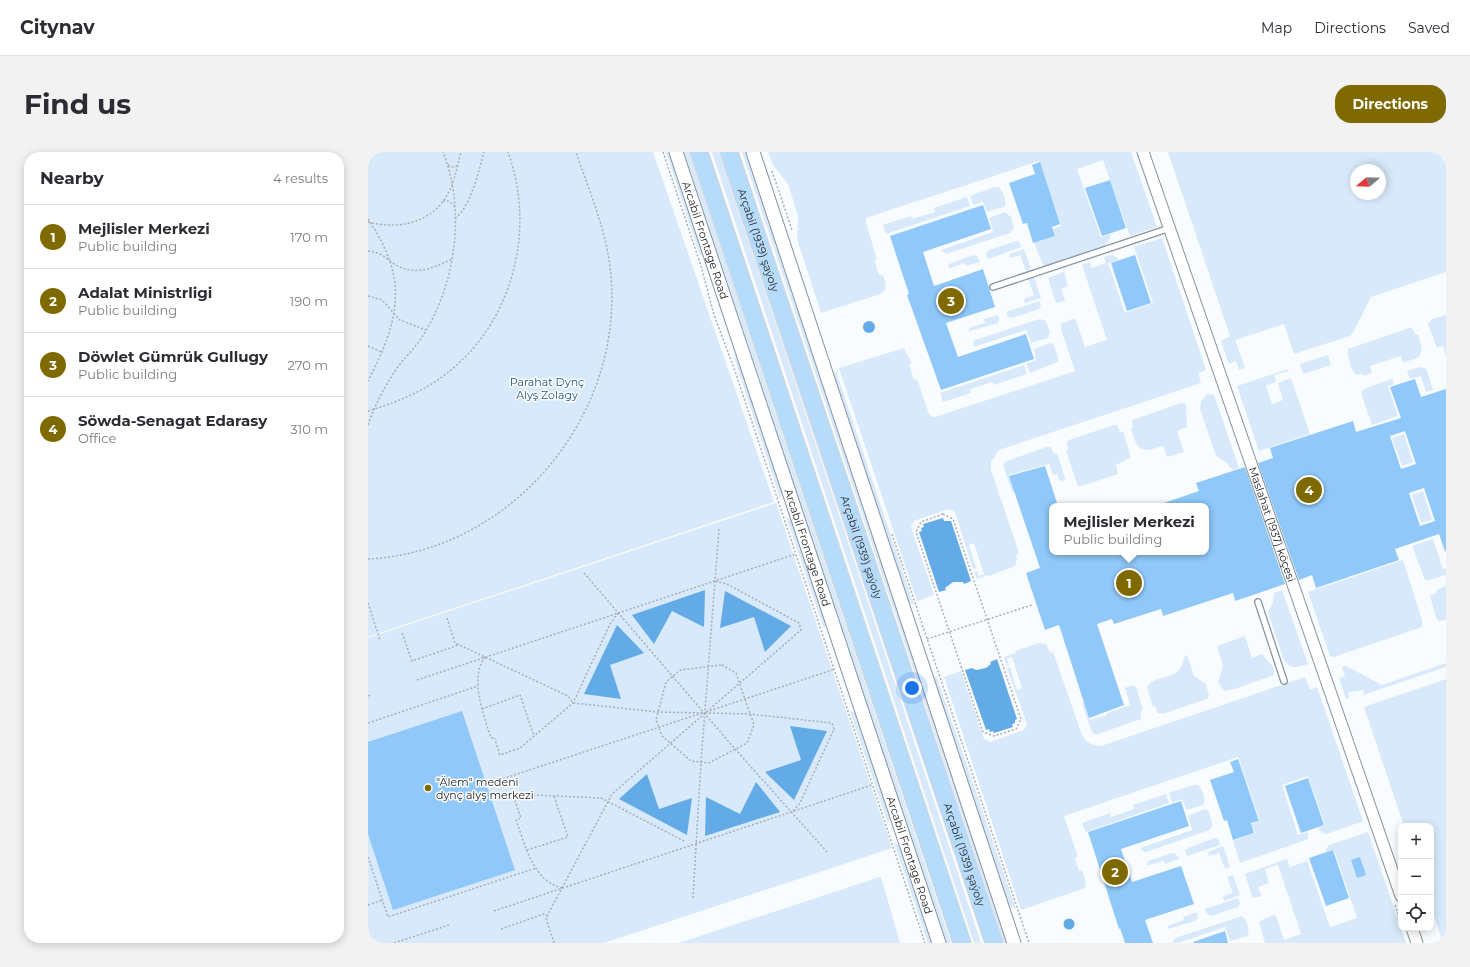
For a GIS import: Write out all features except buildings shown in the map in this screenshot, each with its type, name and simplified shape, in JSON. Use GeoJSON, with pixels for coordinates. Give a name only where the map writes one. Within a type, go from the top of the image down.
{"type":"FeatureCollection","features":[{"type":"Feature","properties":{"kind":"main road"},"geometry":{"type":"LineString","coordinates":[[699,152],[962,943]]}},
{"type":"Feature","properties":{"kind":"main road","name":"Arçabil (1939) şaýoly"},"geometry":{"type":"LineString","coordinates":[[729,152],[994,943]]}},
{"type":"Feature","properties":{"kind":"street","name":"Arcabil Frontage Road"},"geometry":{"type":"LineString","coordinates":[[676,152],[939,943]]}},
{"type":"Feature","properties":{"kind":"street"},"geometry":{"type":"LineString","coordinates":[[752,152],[1014,943]]}},
{"type":"Feature","properties":{"kind":"street","name":"Maslahat (1937) köçesi"},"geometry":{"type":"LineString","coordinates":[[1143,152],[1401,895]]}},
{"type":"Feature","properties":{"kind":"street"},"geometry":{"type":"LineString","coordinates":[[1413,931],[1417,943]]}},
{"type":"Feature","properties":{"kind":"lane"},"geometry":{"type":"LineString","coordinates":[[993,287],[1170,228]]}},
{"type":"Feature","properties":{"kind":"lane"},"geometry":{"type":"LineString","coordinates":[[1258,602],[1284,680]]}},
{"type":"Feature","properties":{"kind":"path"},"geometry":{"type":"LineString","coordinates":[[368,425],[374,409],[389,381],[426,330],[448,279],[452,259],[455,207],[448,165],[443,152]]}},
{"type":"Feature","properties":{"kind":"path"},"geometry":{"type":"LineString","coordinates":[[368,222],[395,226],[415,223],[432,213],[443,201],[452,185],[461,152]]}},
{"type":"Feature","properties":{"kind":"path"},"geometry":{"type":"LineString","coordinates":[[455,218],[460,215],[467,202],[484,152]]}},
{"type":"Feature","properties":{"kind":"path"},"geometry":{"type":"LineString","coordinates":[[368,411],[411,395],[450,371],[483,335],[495,316],[514,269],[520,230],[520,195],[508,152]]}},
{"type":"Feature","properties":{"kind":"path"},"geometry":{"type":"LineString","coordinates":[[368,559],[390,557],[428,549],[463,534],[495,516],[518,499],[548,468],[566,444],[584,414],[596,387],[607,346],[611,317],[611,278],[605,241],[576,152]]}},
{"type":"Feature","properties":{"kind":"path"},"geometry":{"type":"LineString","coordinates":[[663,152],[701,266],[716,321],[734,368],[925,943]]}},
{"type":"Feature","properties":{"kind":"path"},"geometry":{"type":"LineString","coordinates":[[448,165],[452,167],[458,166]]}},
{"type":"Feature","properties":{"kind":"path"},"geometry":{"type":"LineString","coordinates":[[770,166],[792,231]]}},
{"type":"Feature","properties":{"kind":"path"},"geometry":{"type":"LineString","coordinates":[[443,201],[449,201],[455,207]]}},
{"type":"Feature","properties":{"kind":"path"},"geometry":{"type":"LineString","coordinates":[[368,219],[384,245],[391,262],[396,298],[395,314],[383,353],[368,381]]}},
{"type":"Feature","properties":{"kind":"path"},"geometry":{"type":"LineString","coordinates":[[368,251],[380,253],[391,262],[409,270],[422,271],[433,268],[452,259]]}},
{"type":"Feature","properties":{"kind":"path"},"geometry":{"type":"LineString","coordinates":[[368,296],[382,300],[406,323],[426,330]]}},
{"type":"Feature","properties":{"kind":"path"},"geometry":{"type":"LineString","coordinates":[[368,346],[383,353]]}},
{"type":"Feature","properties":{"kind":"path"},"geometry":{"type":"LineString","coordinates":[[368,378],[371,375]]}},
{"type":"Feature","properties":{"kind":"path"},"geometry":{"type":"LineString","coordinates":[[943,514],[954,519],[987,619],[1021,719],[1016,729],[994,736],[983,732],[949,632],[916,532],[922,522],[943,514]]}},
{"type":"Feature","properties":{"kind":"path"},"geometry":{"type":"LineString","coordinates":[[693,898],[700,762],[719,529]]}},
{"type":"Feature","properties":{"kind":"path"},"geometry":{"type":"LineString","coordinates":[[890,529],[1029,943]]}},
{"type":"Feature","properties":{"kind":"path"},"geometry":{"type":"LineString","coordinates":[[417,680],[796,554]]}},
{"type":"Feature","properties":{"kind":"path"},"geometry":{"type":"LineString","coordinates":[[584,573],[735,749],[828,853]]}},
{"type":"Feature","properties":{"kind":"path"},"geometry":{"type":"LineString","coordinates":[[554,943],[546,918],[612,794],[801,630],[799,623],[727,584],[715,581]]}},
{"type":"Feature","properties":{"kind":"path"},"geometry":{"type":"LineString","coordinates":[[368,603],[380,640]]}},
{"type":"Feature","properties":{"kind":"path"},"geometry":{"type":"LineString","coordinates":[[927,639],[1032,605]]}},
{"type":"Feature","properties":{"kind":"path"},"geometry":{"type":"LineString","coordinates":[[485,657],[480,664],[479,699],[491,738],[494,737],[500,755],[520,748],[573,703],[610,624],[619,613]]}},
{"type":"Feature","properties":{"kind":"path"},"geometry":{"type":"LineString","coordinates":[[447,618],[455,643],[568,696],[573,703],[658,712],[750,714],[832,723],[834,729],[800,803],[792,812]]}},
{"type":"Feature","properties":{"kind":"path"},"geometry":{"type":"LineString","coordinates":[[402,633],[412,661],[456,646],[457,644]]}},
{"type":"Feature","properties":{"kind":"path"},"geometry":{"type":"LineString","coordinates":[[722,665],[736,673],[754,725],[747,743],[709,763],[691,761],[662,736],[656,720],[666,682],[673,676],[680,670],[722,665]]}},
{"type":"Feature","properties":{"kind":"path"},"geometry":{"type":"LineString","coordinates":[[499,780],[847,665]]}},
{"type":"Feature","properties":{"kind":"path"},"geometry":{"type":"LineString","coordinates":[[368,723],[479,686]]}},
{"type":"Feature","properties":{"kind":"path"},"geometry":{"type":"LineString","coordinates":[[482,709],[520,695],[534,736]]}},
{"type":"Feature","properties":{"kind":"path"},"geometry":{"type":"LineString","coordinates":[[494,910],[872,785]]}},
{"type":"Feature","properties":{"kind":"path"},"geometry":{"type":"LineString","coordinates":[[562,888],[551,885],[536,868],[527,850],[516,820],[521,818],[515,801],[535,795],[601,798],[684,841]]}},
{"type":"Feature","properties":{"kind":"path"},"geometry":{"type":"LineString","coordinates":[[527,850],[568,837],[554,796]]}},
{"type":"Feature","properties":{"kind":"path"},"geometry":{"type":"LineString","coordinates":[[368,857],[388,917],[536,868]]}},
{"type":"Feature","properties":{"kind":"path"},"geometry":{"type":"LineString","coordinates":[[368,905],[382,900]]}},
{"type":"Feature","properties":{"kind":"path"},"geometry":{"type":"LineString","coordinates":[[501,929],[544,914],[547,916]]}},
{"type":"Feature","properties":{"kind":"path"},"geometry":{"type":"LineString","coordinates":[[394,943],[449,925]]}},
{"type":"Feature","properties":{"kind":"green space","name":"Parahat Dynç Alyş Zolagy"},"geometry":{"type":"Polygon","coordinates":[[[368,152],[653,152],[774,502],[368,637],[368,152]]]}},
{"type":"Feature","properties":{"kind":"green space"},"geometry":{"type":"Polygon","coordinates":[[[666,152],[669,152],[703,254],[700,255],[666,152]]]}},
{"type":"Feature","properties":{"kind":"green space"},"geometry":{"type":"Polygon","coordinates":[[[684,152],[689,152],[951,943],[946,943],[684,152]]]}},
{"type":"Feature","properties":{"kind":"green space"},"geometry":{"type":"Polygon","coordinates":[[[712,152],[719,152],[981,943],[974,943],[712,152]]]}},
{"type":"Feature","properties":{"kind":"green space"},"geometry":{"type":"Polygon","coordinates":[[[742,152],[746,152],[1008,943],[1004,943],[742,152]]]}},
{"type":"Feature","properties":{"kind":"green space"},"geometry":{"type":"Polygon","coordinates":[[[768,152],[1131,152],[1157,227],[1130,236],[1103,160],[1077,169],[1101,237],[1110,234],[1110,238],[1106,245],[1047,265],[1043,265],[1034,243],[1055,236],[1053,229],[1061,226],[1039,161],[866,218],[866,223],[877,259],[874,260],[879,275],[883,275],[886,284],[885,290],[880,294],[821,313],[797,239],[798,216],[788,184],[773,165],[768,152]]]}},
{"type":"Feature","properties":{"kind":"green space"},"geometry":{"type":"Polygon","coordinates":[[[1168,152],[1446,152],[1446,272],[1371,297],[1353,333],[1350,336],[1294,354],[1284,324],[1235,340],[1245,368],[1239,370],[1236,361],[1229,364],[1221,341],[1230,336],[1168,152]]]}},
{"type":"Feature","properties":{"kind":"green space"},"geometry":{"type":"Polygon","coordinates":[[[994,187],[999,187],[1003,194],[1005,200],[1004,207],[987,212],[983,202],[973,205],[970,196],[994,187]]]}},
{"type":"Feature","properties":{"kind":"green space"},"geometry":{"type":"Polygon","coordinates":[[[967,197],[970,206],[886,234],[883,225],[911,216],[912,219],[935,212],[934,208],[967,197]]]}},
{"type":"Feature","properties":{"kind":"green space"},"geometry":{"type":"Polygon","coordinates":[[[1005,212],[1011,217],[1014,228],[1010,233],[946,254],[941,250],[993,232],[989,218],[1005,212]]]}},
{"type":"Feature","properties":{"kind":"green space"},"geometry":{"type":"Polygon","coordinates":[[[1162,238],[1206,370],[1198,373],[1201,383],[999,450],[991,462],[991,470],[1019,553],[1016,555],[1017,559],[1015,566],[977,579],[974,572],[977,571],[979,576],[984,574],[974,543],[969,545],[976,568],[973,569],[955,512],[949,509],[914,521],[911,527],[934,595],[917,601],[839,368],[904,348],[912,363],[909,364],[914,380],[917,379],[929,414],[932,417],[1075,371],[1061,329],[1061,324],[1075,318],[1085,347],[1107,340],[1082,265],[1090,262],[1091,268],[1106,263],[1104,257],[1108,256],[1116,257],[1119,260],[1108,263],[1125,313],[1153,303],[1134,247],[1162,238]]]}},
{"type":"Feature","properties":{"kind":"green space"},"geometry":{"type":"Polygon","coordinates":[[[1016,241],[1019,242],[1021,247],[988,259],[986,254],[989,250],[1016,241]]]}},
{"type":"Feature","properties":{"kind":"green space"},"geometry":{"type":"Polygon","coordinates":[[[1024,249],[1031,269],[1026,271],[1020,255],[1010,258],[1009,254],[1024,249]]]}},
{"type":"Feature","properties":{"kind":"green space"},"geometry":{"type":"Polygon","coordinates":[[[973,255],[977,256],[980,262],[966,266],[964,263],[950,268],[948,267],[949,264],[973,255]]]}},
{"type":"Feature","properties":{"kind":"green space"},"geometry":{"type":"Polygon","coordinates":[[[1064,272],[1068,286],[1061,289],[1065,301],[1056,303],[1048,278],[1064,272]]]}},
{"type":"Feature","properties":{"kind":"green space"},"geometry":{"type":"Polygon","coordinates":[[[1034,277],[1041,298],[1025,303],[1024,299],[1034,295],[1028,279],[1034,277]]]}},
{"type":"Feature","properties":{"kind":"green space"},"geometry":{"type":"Polygon","coordinates":[[[1039,301],[1041,306],[1039,309],[1012,318],[1008,317],[1006,312],[1039,301]]]}},
{"type":"Feature","properties":{"kind":"green space"},"geometry":{"type":"Polygon","coordinates":[[[998,315],[998,323],[969,331],[969,328],[985,323],[984,319],[998,315]]]}},
{"type":"Feature","properties":{"kind":"green space"},"geometry":{"type":"Polygon","coordinates":[[[1446,315],[1446,357],[1443,346],[1437,348],[1428,324],[1432,319],[1446,315]]]}},
{"type":"Feature","properties":{"kind":"green space"},"geometry":{"type":"Polygon","coordinates":[[[1040,319],[1046,321],[1050,332],[1048,338],[1031,343],[1026,330],[974,347],[973,343],[975,340],[1040,319]]]}},
{"type":"Feature","properties":{"kind":"green space"},"geometry":{"type":"Polygon","coordinates":[[[1412,328],[1416,335],[1418,334],[1422,349],[1419,357],[1403,363],[1401,356],[1370,366],[1372,373],[1364,376],[1363,374],[1356,375],[1352,369],[1348,349],[1412,328]]]}},
{"type":"Feature","properties":{"kind":"green space"},"geometry":{"type":"Polygon","coordinates":[[[1050,343],[1053,344],[1058,357],[1058,362],[1030,373],[1026,364],[1036,360],[1034,349],[1050,343]]]}},
{"type":"Feature","properties":{"kind":"green space"},"geometry":{"type":"Polygon","coordinates":[[[732,351],[739,363],[782,492],[780,498],[732,351]]]}},
{"type":"Feature","properties":{"kind":"green space"},"geometry":{"type":"Polygon","coordinates":[[[1328,355],[1331,365],[1303,374],[1300,364],[1328,355]]]}},
{"type":"Feature","properties":{"kind":"green space"},"geometry":{"type":"Polygon","coordinates":[[[1024,365],[1027,374],[994,385],[992,382],[970,389],[971,393],[943,402],[940,393],[1024,365]]]}},
{"type":"Feature","properties":{"kind":"green space"},"geometry":{"type":"Polygon","coordinates":[[[1419,367],[1425,368],[1427,371],[1433,390],[1426,392],[1421,376],[1410,379],[1407,371],[1419,367]]]}},
{"type":"Feature","properties":{"kind":"green space"},"geometry":{"type":"Polygon","coordinates":[[[1288,369],[1289,371],[1274,375],[1276,382],[1266,386],[1272,404],[1283,400],[1278,383],[1291,378],[1310,434],[1259,451],[1237,386],[1288,369]]]}},
{"type":"Feature","properties":{"kind":"green space"},"geometry":{"type":"Polygon","coordinates":[[[836,371],[914,605],[908,602],[833,377],[836,371]]]}},
{"type":"Feature","properties":{"kind":"green space"},"geometry":{"type":"Polygon","coordinates":[[[1392,379],[1394,384],[1388,386],[1398,416],[1372,425],[1362,396],[1362,391],[1366,388],[1392,379]]]}},
{"type":"Feature","properties":{"kind":"green space"},"geometry":{"type":"Polygon","coordinates":[[[1208,394],[1214,395],[1239,468],[1233,470],[1227,463],[1216,456],[1200,409],[1201,401],[1208,394]]]}},
{"type":"Feature","properties":{"kind":"green space"},"geometry":{"type":"Polygon","coordinates":[[[1181,403],[1186,404],[1187,427],[1177,431],[1184,452],[1167,457],[1163,446],[1149,450],[1141,449],[1136,442],[1131,429],[1133,428],[1132,420],[1181,403]]]}},
{"type":"Feature","properties":{"kind":"green space"},"geometry":{"type":"Polygon","coordinates":[[[1117,425],[1120,432],[1123,431],[1130,458],[1116,465],[1118,474],[1078,487],[1066,451],[1068,450],[1067,442],[1069,440],[1117,425]]]}},
{"type":"Feature","properties":{"kind":"green space"},"geometry":{"type":"Polygon","coordinates":[[[1404,434],[1413,462],[1402,466],[1392,438],[1404,434]]]}},
{"type":"Feature","properties":{"kind":"green space"},"geometry":{"type":"Polygon","coordinates":[[[1047,447],[1051,447],[1054,454],[1057,453],[1065,478],[1064,481],[1059,480],[1057,474],[1053,475],[1049,464],[1009,475],[1014,491],[1012,492],[1004,468],[1004,463],[1047,447]]]}},
{"type":"Feature","properties":{"kind":"green space"},"geometry":{"type":"Polygon","coordinates":[[[1423,491],[1432,520],[1421,523],[1412,495],[1423,491]]]}},
{"type":"Feature","properties":{"kind":"green space"},"geometry":{"type":"Polygon","coordinates":[[[776,503],[892,848],[604,943],[368,943],[368,638],[776,503]]]}},
{"type":"Feature","properties":{"kind":"green space"},"geometry":{"type":"Polygon","coordinates":[[[786,516],[791,520],[826,624],[824,629],[786,516]]]}},
{"type":"Feature","properties":{"kind":"green space"},"geometry":{"type":"Polygon","coordinates":[[[1433,539],[1443,569],[1446,568],[1446,575],[1425,580],[1412,546],[1433,539]]]}},
{"type":"Feature","properties":{"kind":"green space"},"geometry":{"type":"Polygon","coordinates":[[[1403,560],[1422,620],[1422,627],[1334,657],[1330,656],[1308,592],[1403,560]]]}},
{"type":"Feature","properties":{"kind":"green space"},"geometry":{"type":"Polygon","coordinates":[[[1446,586],[1446,620],[1439,621],[1436,618],[1430,596],[1437,592],[1436,590],[1446,586]]]}},
{"type":"Feature","properties":{"kind":"green space"},"geometry":{"type":"Polygon","coordinates":[[[1282,590],[1308,664],[1298,667],[1289,666],[1284,661],[1268,613],[1273,602],[1274,593],[1282,590]]]}},
{"type":"Feature","properties":{"kind":"green space"},"geometry":{"type":"Polygon","coordinates":[[[1245,636],[1252,658],[1262,654],[1274,668],[1274,675],[1235,689],[1224,691],[1218,682],[1223,666],[1217,646],[1245,636]]]}},
{"type":"Feature","properties":{"kind":"green space"},"geometry":{"type":"Polygon","coordinates":[[[1038,643],[1046,644],[1050,653],[1053,652],[1082,735],[1090,744],[1098,746],[1305,677],[1310,690],[1317,687],[1363,821],[1327,834],[1322,833],[1318,828],[1325,825],[1308,776],[1282,785],[1298,835],[1308,832],[1308,839],[1240,863],[1233,841],[1255,833],[1252,824],[1260,821],[1238,757],[1064,816],[1078,857],[1075,858],[1079,871],[1082,870],[1086,882],[1085,888],[1021,910],[944,677],[961,671],[984,739],[990,742],[1024,730],[1027,724],[1007,668],[1010,667],[1017,690],[1022,688],[1012,657],[1007,659],[1009,665],[1007,666],[1004,657],[1016,653],[1015,651],[1038,643]]]}},
{"type":"Feature","properties":{"kind":"green space"},"geometry":{"type":"Polygon","coordinates":[[[1187,655],[1194,676],[1206,684],[1209,696],[1207,699],[1163,714],[1158,713],[1155,706],[1153,707],[1147,687],[1157,679],[1174,674],[1178,671],[1182,665],[1184,657],[1187,655]]]}},
{"type":"Feature","properties":{"kind":"green space"},"geometry":{"type":"Polygon","coordinates":[[[1446,663],[1446,667],[1363,695],[1364,690],[1348,692],[1349,698],[1346,699],[1339,678],[1345,676],[1342,667],[1346,666],[1382,685],[1446,663]]]}},
{"type":"Feature","properties":{"kind":"green space"},"geometry":{"type":"Polygon","coordinates":[[[936,675],[1016,909],[1010,906],[933,680],[936,675]]]}},
{"type":"Feature","properties":{"kind":"green space"},"geometry":{"type":"Polygon","coordinates":[[[1446,679],[1446,943],[1443,943],[1434,916],[1434,823],[1403,823],[1364,707],[1446,679]]]}},
{"type":"Feature","properties":{"kind":"green space"},"geometry":{"type":"Polygon","coordinates":[[[1132,685],[1136,687],[1143,710],[1141,711],[1141,719],[1098,734],[1094,734],[1091,730],[1082,703],[1084,703],[1090,720],[1107,715],[1107,713],[1130,705],[1125,688],[1132,685]]]}},
{"type":"Feature","properties":{"kind":"green space"},"geometry":{"type":"Polygon","coordinates":[[[850,711],[855,712],[890,817],[888,824],[850,711]]]}},
{"type":"Feature","properties":{"kind":"green space"},"geometry":{"type":"Polygon","coordinates":[[[1198,785],[1201,789],[1204,798],[1203,805],[1187,810],[1182,799],[1172,803],[1169,793],[1198,785]]]}},
{"type":"Feature","properties":{"kind":"green space"},"geometry":{"type":"Polygon","coordinates":[[[1166,794],[1169,803],[1086,832],[1082,823],[1110,813],[1111,817],[1134,809],[1133,805],[1166,794]]]}},
{"type":"Feature","properties":{"kind":"green space"},"geometry":{"type":"Polygon","coordinates":[[[1205,809],[1208,810],[1213,825],[1210,830],[1146,852],[1142,851],[1140,848],[1192,830],[1188,816],[1205,809]]]}},
{"type":"Feature","properties":{"kind":"green space"},"geometry":{"type":"Polygon","coordinates":[[[1368,832],[1398,920],[1398,931],[1402,931],[1406,943],[1265,943],[1259,922],[1273,915],[1276,916],[1284,940],[1301,934],[1278,865],[1265,869],[1269,883],[1258,887],[1262,896],[1253,898],[1245,874],[1287,859],[1290,867],[1307,861],[1330,927],[1357,918],[1334,850],[1326,852],[1329,845],[1368,832]]]}},
{"type":"Feature","properties":{"kind":"green space"},"geometry":{"type":"Polygon","coordinates":[[[1215,838],[1219,840],[1220,845],[1187,856],[1185,851],[1188,848],[1215,838]]]}},
{"type":"Feature","properties":{"kind":"green space"},"geometry":{"type":"Polygon","coordinates":[[[894,842],[899,845],[932,943],[928,943],[894,842]]]}},
{"type":"Feature","properties":{"kind":"green space"},"geometry":{"type":"Polygon","coordinates":[[[1223,846],[1230,867],[1225,869],[1219,853],[1209,856],[1208,852],[1223,846]]]}},
{"type":"Feature","properties":{"kind":"green space"},"geometry":{"type":"Polygon","coordinates":[[[1172,853],[1176,854],[1179,859],[1165,864],[1164,861],[1147,865],[1148,861],[1172,853]]]}},
{"type":"Feature","properties":{"kind":"green space"},"geometry":{"type":"Polygon","coordinates":[[[1233,875],[1240,895],[1224,901],[1223,896],[1233,893],[1227,877],[1233,875]]]}},
{"type":"Feature","properties":{"kind":"green space"},"geometry":{"type":"Polygon","coordinates":[[[880,877],[900,943],[679,943],[880,877]]]}},
{"type":"Feature","properties":{"kind":"green space"},"geometry":{"type":"Polygon","coordinates":[[[1238,898],[1240,903],[1238,907],[1211,916],[1207,914],[1205,909],[1238,898]]]}},
{"type":"Feature","properties":{"kind":"green space"},"geometry":{"type":"Polygon","coordinates":[[[1197,912],[1198,918],[1195,921],[1168,929],[1168,926],[1184,920],[1183,917],[1197,912]]]}},
{"type":"Feature","properties":{"kind":"green space"},"geometry":{"type":"Polygon","coordinates":[[[1242,916],[1248,926],[1249,931],[1247,936],[1230,941],[1225,927],[1178,943],[1172,943],[1175,938],[1242,916]]]}},
{"type":"Feature","properties":{"kind":"water"},"geometry":{"type":"Polygon","coordinates":[[[869,321],[873,323],[875,327],[873,331],[869,333],[865,331],[863,327],[865,323],[869,321]]]}},
{"type":"Feature","properties":{"kind":"water"},"geometry":{"type":"Polygon","coordinates":[[[943,518],[944,521],[951,521],[971,581],[964,584],[963,582],[953,582],[945,588],[946,590],[939,592],[919,532],[922,531],[921,528],[924,527],[923,524],[943,518]]]}},
{"type":"Feature","properties":{"kind":"water"},"geometry":{"type":"Polygon","coordinates":[[[705,590],[704,627],[672,611],[654,644],[632,615],[705,590]]]}},
{"type":"Feature","properties":{"kind":"water"},"geometry":{"type":"Polygon","coordinates":[[[725,591],[791,626],[765,652],[754,617],[720,628],[725,591]]]}},
{"type":"Feature","properties":{"kind":"water"},"geometry":{"type":"Polygon","coordinates":[[[617,625],[644,653],[610,665],[621,699],[584,694],[617,625]]]}},
{"type":"Feature","properties":{"kind":"water"},"geometry":{"type":"Polygon","coordinates":[[[997,659],[1017,719],[1015,720],[1015,723],[1012,724],[1013,727],[994,733],[993,731],[990,732],[989,729],[986,730],[965,670],[972,668],[976,670],[986,668],[991,664],[990,662],[997,659]]]}},
{"type":"Feature","properties":{"kind":"water"},"geometry":{"type":"Polygon","coordinates":[[[790,726],[827,731],[794,800],[765,772],[801,760],[790,726]]]}},
{"type":"Feature","properties":{"kind":"water"},"geometry":{"type":"Polygon","coordinates":[[[647,774],[659,809],[692,798],[687,835],[619,799],[647,774]]]}},
{"type":"Feature","properties":{"kind":"water"},"geometry":{"type":"Polygon","coordinates":[[[756,782],[780,812],[705,836],[706,797],[740,814],[756,782]]]}},
{"type":"Feature","properties":{"kind":"water"},"geometry":{"type":"Polygon","coordinates":[[[1069,918],[1073,920],[1075,924],[1073,928],[1069,930],[1065,928],[1063,924],[1065,920],[1069,918]]]}},
{"type":"Feature","properties":{"kind":"place","name":"Döwlet Gümrük Gullugy"},"geometry":{"type":"Point","coordinates":[951,301]}},
{"type":"Feature","properties":{"kind":"place","name":"Söwda-Senagat Edarasy"},"geometry":{"type":"Point","coordinates":[1309,490]}},
{"type":"Feature","properties":{"kind":"place","name":"Mejlisler Merkezi"},"geometry":{"type":"Point","coordinates":[1129,583]}},
{"type":"Feature","properties":{"kind":"place","name":"\"Älem\" medeni dynç alyş merkezi"},"geometry":{"type":"Point","coordinates":[428,788]}},
{"type":"Feature","properties":{"kind":"place","name":"Adalat Ministrligi"},"geometry":{"type":"Point","coordinates":[1115,872]}}]}
